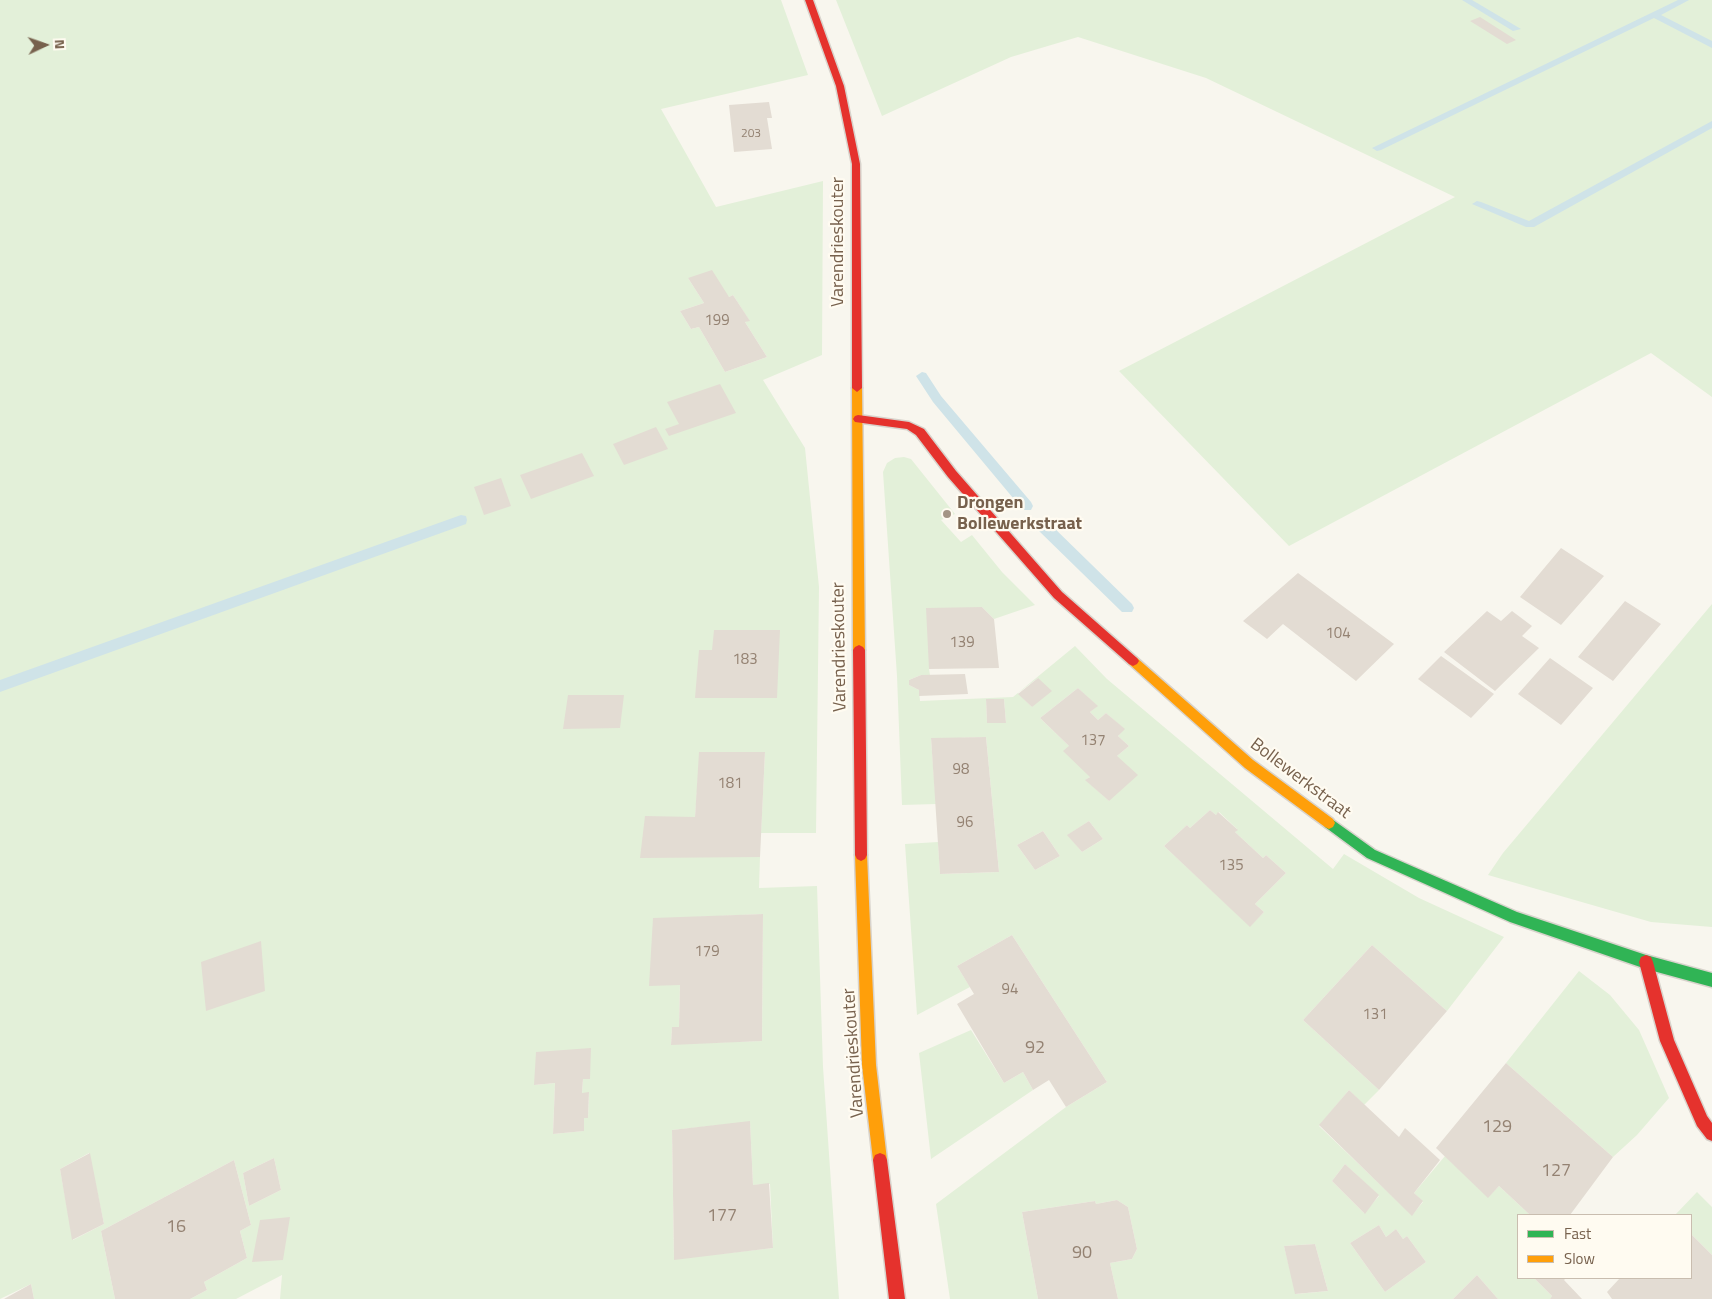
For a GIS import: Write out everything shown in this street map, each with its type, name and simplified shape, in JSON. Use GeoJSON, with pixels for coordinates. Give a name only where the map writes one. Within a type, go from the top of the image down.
{"type":"FeatureCollection","features":[{"type":"Feature","properties":{"kind":"street","name":"Varendrieskouter"},"geometry":{"type":"LineString","coordinates":[[809,0],[819,23],[840,86],[856,164],[860,835],[869,1064],[897,1299]]}},
{"type":"Feature","properties":{"kind":"street","name":"Bollewerkstraat"},"geometry":{"type":"LineString","coordinates":[[858,419],[909,426],[920,432],[952,474],[1058,595],[1249,764],[1371,854],[1515,918],[1646,962],[1712,980]]}},
{"type":"Feature","properties":{"kind":"street"},"geometry":{"type":"LineString","coordinates":[[1646,962],[1667,1042],[1702,1121],[1712,1134]]}},
{"type":"Feature","properties":{"kind":"green space"},"geometry":{"type":"Polygon","coordinates":[[[0,0],[781,0],[808,75],[661,109],[716,207],[823,181],[822,355],[763,380],[805,448],[819,587],[816,833],[761,833],[765,752],[700,752],[695,817],[670,817],[760,857],[759,888],[817,886],[823,1067],[839,1299],[280,1299],[282,1275],[236,1299],[190,1299],[207,1290],[204,1282],[247,1258],[240,1231],[251,1225],[234,1160],[101,1231],[115,1299],[34,1299],[31,1284],[0,1299],[0,0]],[[688,278],[704,303],[680,311],[691,329],[699,327],[725,372],[767,357],[745,322],[749,320],[733,295],[729,297],[688,278]],[[763,914],[653,919],[680,985],[679,1027],[672,1028],[671,1044],[762,1041],[763,914]],[[591,1048],[534,1085],[555,1083],[553,1134],[583,1131],[584,1118],[588,1118],[589,1093],[582,1093],[583,1079],[591,1048]],[[750,1122],[672,1130],[674,1259],[773,1248],[770,1184],[753,1185],[750,1122]],[[89,1153],[60,1169],[73,1240],[104,1224],[89,1153]],[[274,1158],[243,1173],[249,1206],[281,1190],[274,1158]]]}},
{"type":"Feature","properties":{"kind":"green space"},"geometry":{"type":"Polygon","coordinates":[[[836,0],[1712,0],[1712,397],[1651,353],[1289,546],[1119,371],[1455,197],[1206,78],[1078,37],[1011,57],[882,116],[836,0]]]}},
{"type":"Feature","properties":{"kind":"green space"},"geometry":{"type":"Polygon","coordinates":[[[904,457],[911,459],[955,514],[941,520],[961,542],[972,535],[1002,572],[1035,605],[994,619],[982,607],[929,669],[930,675],[921,675],[909,680],[909,685],[919,690],[920,701],[1013,697],[1075,646],[1107,679],[1333,869],[1344,854],[1419,898],[1504,937],[1447,1011],[1372,945],[1303,1020],[1379,1090],[1364,1105],[1349,1090],[1319,1126],[1412,1215],[1423,1202],[1414,1193],[1445,1156],[1488,1197],[1499,1186],[1529,1214],[1517,1214],[1517,1279],[1535,1279],[1552,1296],[1550,1299],[1498,1299],[1477,1275],[1453,1299],[1118,1299],[1110,1263],[1132,1259],[1137,1249],[1128,1207],[1117,1200],[1096,1204],[1095,1201],[1022,1212],[1038,1299],[950,1299],[936,1204],[1066,1107],[1107,1082],[1012,935],[957,966],[970,987],[917,1015],[905,844],[938,842],[940,874],[999,872],[986,737],[931,739],[936,804],[902,805],[897,676],[883,472],[887,463],[895,458],[904,457]],[[1038,678],[1018,693],[1032,707],[1038,678]],[[1078,688],[1040,718],[1096,772],[1086,780],[1109,801],[1117,756],[1129,746],[1118,736],[1124,729],[1106,713],[1098,720],[1090,712],[1097,706],[1078,688]],[[986,699],[987,722],[1006,723],[1004,699],[986,699]],[[1210,810],[1190,828],[1187,825],[1164,846],[1250,926],[1264,912],[1255,904],[1286,873],[1266,855],[1263,858],[1235,832],[1237,829],[1219,812],[1216,815],[1210,810]],[[1089,821],[1068,835],[1082,852],[1103,839],[1089,821]],[[1043,831],[1017,845],[1035,870],[1060,856],[1043,831]],[[1345,1164],[1332,1181],[1364,1213],[1379,1196],[1345,1164]],[[1379,1225],[1350,1243],[1385,1292],[1426,1262],[1407,1236],[1403,1239],[1396,1229],[1386,1237],[1379,1225]],[[1315,1244],[1284,1246],[1296,1294],[1328,1291],[1315,1244]]]}},
{"type":"Feature","properties":{"kind":"green space"},"geometry":{"type":"Polygon","coordinates":[[[1712,604],[1712,927],[1651,922],[1488,875],[1503,853],[1712,604]]]}},
{"type":"Feature","properties":{"kind":"green space"},"geometry":{"type":"Polygon","coordinates":[[[1579,971],[1610,995],[1639,1030],[1669,1098],[1637,1135],[1613,1157],[1506,1063],[1579,971]]]}},
{"type":"Feature","properties":{"kind":"green space"},"geometry":{"type":"Polygon","coordinates":[[[971,1030],[1004,1083],[1023,1072],[1033,1090],[931,1159],[919,1053],[971,1030]]]}},
{"type":"Feature","properties":{"kind":"green space"},"geometry":{"type":"Polygon","coordinates":[[[1697,1192],[1712,1207],[1712,1255],[1692,1235],[1692,1214],[1676,1214],[1697,1192]]]}},
{"type":"Feature","properties":{"kind":"building"},"geometry":{"type":"Polygon","coordinates":[[[1480,17],[1516,40],[1507,44],[1470,21],[1480,17]]]}},
{"type":"Feature","properties":{"kind":"building"},"geometry":{"type":"Polygon","coordinates":[[[769,102],[772,118],[767,118],[772,149],[734,152],[729,105],[769,102]]]}},
{"type":"Feature","properties":{"kind":"building"},"geometry":{"type":"Polygon","coordinates":[[[712,270],[729,297],[733,295],[750,321],[745,322],[767,357],[725,372],[699,327],[691,329],[680,311],[704,303],[688,278],[712,270]]]}},
{"type":"Feature","properties":{"kind":"building"},"geometry":{"type":"Polygon","coordinates":[[[720,384],[736,413],[669,436],[665,429],[679,424],[667,402],[720,384]]]}},
{"type":"Feature","properties":{"kind":"building"},"geometry":{"type":"Polygon","coordinates":[[[656,427],[668,449],[624,465],[613,444],[656,427]]]}},
{"type":"Feature","properties":{"kind":"building"},"geometry":{"type":"Polygon","coordinates":[[[582,453],[594,476],[531,499],[520,475],[582,453]]]}},
{"type":"Feature","properties":{"kind":"building"},"geometry":{"type":"Polygon","coordinates":[[[501,478],[511,506],[484,515],[474,487],[501,478]]]}},
{"type":"Feature","properties":{"kind":"building"},"geometry":{"type":"Polygon","coordinates":[[[1561,548],[1604,576],[1561,625],[1520,597],[1561,548]]]}},
{"type":"Feature","properties":{"kind":"building"},"geometry":{"type":"Polygon","coordinates":[[[1298,573],[1394,644],[1356,681],[1283,624],[1267,639],[1243,621],[1298,573]]]}},
{"type":"Feature","properties":{"kind":"building"},"geometry":{"type":"Polygon","coordinates":[[[1625,601],[1661,624],[1613,681],[1578,657],[1625,601]]]}},
{"type":"Feature","properties":{"kind":"building"},"geometry":{"type":"Polygon","coordinates":[[[982,607],[994,619],[999,668],[929,669],[926,608],[982,607]]]}},
{"type":"Feature","properties":{"kind":"building"},"geometry":{"type":"Polygon","coordinates":[[[1487,611],[1501,621],[1512,611],[1532,626],[1522,636],[1539,648],[1495,691],[1444,652],[1487,611]]]}},
{"type":"Feature","properties":{"kind":"building"},"geometry":{"type":"Polygon","coordinates":[[[714,630],[780,630],[777,698],[695,698],[699,650],[712,650],[714,630]]]}},
{"type":"Feature","properties":{"kind":"building"},"geometry":{"type":"Polygon","coordinates":[[[1441,656],[1494,694],[1471,718],[1418,679],[1441,656]]]}},
{"type":"Feature","properties":{"kind":"building"},"geometry":{"type":"Polygon","coordinates":[[[1550,658],[1593,688],[1561,725],[1518,694],[1550,658]]]}},
{"type":"Feature","properties":{"kind":"building"},"geometry":{"type":"Polygon","coordinates":[[[965,674],[968,694],[919,696],[919,690],[909,685],[909,680],[921,675],[965,674]]]}},
{"type":"Feature","properties":{"kind":"building"},"geometry":{"type":"Polygon","coordinates":[[[1038,678],[1052,691],[1032,707],[1018,694],[1038,678]]]}},
{"type":"Feature","properties":{"kind":"building"},"geometry":{"type":"Polygon","coordinates":[[[1078,688],[1098,706],[1090,712],[1098,720],[1106,713],[1125,729],[1118,736],[1129,746],[1117,756],[1138,775],[1109,801],[1085,780],[1090,777],[1063,751],[1069,746],[1040,718],[1078,688]]]}},
{"type":"Feature","properties":{"kind":"building"},"geometry":{"type":"Polygon","coordinates":[[[568,695],[624,695],[620,728],[563,729],[568,695]]]}},
{"type":"Feature","properties":{"kind":"building"},"geometry":{"type":"Polygon","coordinates":[[[986,699],[1004,699],[1006,723],[987,723],[986,699]]]}},
{"type":"Feature","properties":{"kind":"building"},"geometry":{"type":"Polygon","coordinates":[[[986,737],[999,872],[940,874],[931,738],[986,737]]]}},
{"type":"Feature","properties":{"kind":"building"},"geometry":{"type":"Polygon","coordinates":[[[699,752],[765,752],[760,857],[640,858],[645,816],[695,817],[699,752]]]}},
{"type":"Feature","properties":{"kind":"building"},"geometry":{"type":"Polygon","coordinates":[[[1210,810],[1216,815],[1218,812],[1238,830],[1235,832],[1263,858],[1266,855],[1286,873],[1255,904],[1264,912],[1250,927],[1164,846],[1187,825],[1190,828],[1210,810]]]}},
{"type":"Feature","properties":{"kind":"building"},"geometry":{"type":"Polygon","coordinates":[[[1089,821],[1103,839],[1082,852],[1067,835],[1089,821]]]}},
{"type":"Feature","properties":{"kind":"building"},"geometry":{"type":"Polygon","coordinates":[[[1043,831],[1060,856],[1035,870],[1017,845],[1043,831]]]}},
{"type":"Feature","properties":{"kind":"building"},"geometry":{"type":"Polygon","coordinates":[[[763,914],[762,1041],[671,1045],[672,1027],[679,1027],[680,985],[649,986],[653,918],[763,914]]]}},
{"type":"Feature","properties":{"kind":"building"},"geometry":{"type":"Polygon","coordinates":[[[1012,935],[1107,1082],[1066,1107],[1049,1080],[1033,1090],[1023,1072],[1004,1083],[957,1004],[974,994],[957,966],[1012,935]]]}},
{"type":"Feature","properties":{"kind":"building"},"geometry":{"type":"Polygon","coordinates":[[[261,941],[265,991],[206,1011],[201,962],[261,941]]]}},
{"type":"Feature","properties":{"kind":"building"},"geometry":{"type":"Polygon","coordinates":[[[1372,945],[1447,1011],[1379,1090],[1303,1020],[1372,945]]]}},
{"type":"Feature","properties":{"kind":"building"},"geometry":{"type":"Polygon","coordinates":[[[591,1048],[590,1079],[583,1079],[582,1093],[589,1092],[588,1118],[584,1118],[584,1131],[553,1134],[555,1083],[534,1085],[536,1052],[591,1048]]]}},
{"type":"Feature","properties":{"kind":"building"},"geometry":{"type":"Polygon","coordinates":[[[1506,1063],[1613,1157],[1571,1214],[1529,1214],[1499,1186],[1488,1198],[1436,1148],[1506,1063]]]}},
{"type":"Feature","properties":{"kind":"building"},"geometry":{"type":"Polygon","coordinates":[[[1349,1090],[1399,1137],[1405,1128],[1440,1160],[1414,1193],[1423,1201],[1412,1216],[1319,1125],[1349,1090]]]}},
{"type":"Feature","properties":{"kind":"building"},"geometry":{"type":"Polygon","coordinates":[[[750,1121],[753,1185],[769,1183],[773,1248],[674,1260],[672,1130],[750,1121]]]}},
{"type":"Feature","properties":{"kind":"building"},"geometry":{"type":"Polygon","coordinates":[[[90,1153],[104,1224],[72,1240],[60,1169],[90,1153]]]}},
{"type":"Feature","properties":{"kind":"building"},"geometry":{"type":"Polygon","coordinates":[[[274,1158],[281,1190],[249,1206],[243,1173],[274,1158]]]}},
{"type":"Feature","properties":{"kind":"building"},"geometry":{"type":"Polygon","coordinates":[[[234,1160],[251,1225],[240,1231],[247,1258],[204,1282],[207,1290],[190,1299],[115,1299],[101,1231],[234,1160]]]}},
{"type":"Feature","properties":{"kind":"building"},"geometry":{"type":"Polygon","coordinates":[[[1345,1164],[1379,1195],[1365,1214],[1332,1181],[1345,1164]]]}},
{"type":"Feature","properties":{"kind":"building"},"geometry":{"type":"Polygon","coordinates":[[[1117,1200],[1128,1207],[1137,1249],[1132,1259],[1110,1263],[1118,1299],[1038,1299],[1022,1212],[1095,1201],[1096,1204],[1117,1200]]]}},
{"type":"Feature","properties":{"kind":"building"},"geometry":{"type":"Polygon","coordinates":[[[290,1217],[283,1260],[252,1262],[260,1220],[290,1217]]]}},
{"type":"Feature","properties":{"kind":"building"},"geometry":{"type":"Polygon","coordinates":[[[1379,1225],[1386,1237],[1396,1229],[1403,1239],[1407,1236],[1426,1262],[1385,1292],[1350,1243],[1379,1225]]]}},
{"type":"Feature","properties":{"kind":"building"},"geometry":{"type":"Polygon","coordinates":[[[1692,1235],[1712,1255],[1712,1299],[1612,1299],[1607,1292],[1619,1279],[1692,1279],[1692,1235]]]}},
{"type":"Feature","properties":{"kind":"building"},"geometry":{"type":"Polygon","coordinates":[[[1315,1244],[1328,1291],[1295,1294],[1284,1246],[1315,1244]]]}},
{"type":"Feature","properties":{"kind":"building"},"geometry":{"type":"Polygon","coordinates":[[[1477,1275],[1498,1299],[1453,1299],[1477,1275]]]}},
{"type":"Feature","properties":{"kind":"building"},"geometry":{"type":"Polygon","coordinates":[[[1535,1279],[1565,1279],[1582,1299],[1550,1299],[1552,1296],[1535,1279]]]}},
{"type":"Feature","properties":{"kind":"building"},"geometry":{"type":"Polygon","coordinates":[[[31,1284],[34,1299],[4,1299],[31,1284]]]}},
{"type":"Feature","properties":{"kind":"waterway"},"geometry":{"type":"LineString","coordinates":[[1466,0],[1516,29]]}},
{"type":"Feature","properties":{"kind":"waterway"},"geometry":{"type":"LineString","coordinates":[[1377,148],[1685,0]]}},
{"type":"Feature","properties":{"kind":"waterway"},"geometry":{"type":"LineString","coordinates":[[1655,15],[1712,45]]}},
{"type":"Feature","properties":{"kind":"waterway"},"geometry":{"type":"LineString","coordinates":[[1477,204],[1530,225],[1712,124]]}},
{"type":"Feature","properties":{"kind":"waterway"},"geometry":{"type":"LineString","coordinates":[[922,376],[937,399],[1027,506]]}},
{"type":"Feature","properties":{"kind":"waterway"},"geometry":{"type":"LineString","coordinates":[[0,686],[461,520]]}},
{"type":"Feature","properties":{"kind":"waterway"},"geometry":{"type":"LineString","coordinates":[[1043,526],[1127,608]]}},
{"type":"Feature","properties":{"kind":"traffic: fast"},"geometry":{"type":"LineString","coordinates":[[1329,823],[1371,854],[1515,918],[1646,962],[1712,980]]}},
{"type":"Feature","properties":{"kind":"traffic: slow"},"geometry":{"type":"LineString","coordinates":[[857,388],[859,650]]}},
{"type":"Feature","properties":{"kind":"traffic: slow"},"geometry":{"type":"LineString","coordinates":[[1133,661],[1249,764],[1329,823]]}},
{"type":"Feature","properties":{"kind":"traffic: slow"},"geometry":{"type":"LineString","coordinates":[[861,855],[869,1065],[880,1160]]}},
{"type":"Feature","properties":{"kind":"traffic: jam"},"geometry":{"type":"LineString","coordinates":[[809,0],[840,86],[856,164],[857,388]]}},
{"type":"Feature","properties":{"kind":"traffic: jam"},"geometry":{"type":"LineString","coordinates":[[858,419],[909,426],[920,432],[952,474],[1058,595],[1133,661]]}},
{"type":"Feature","properties":{"kind":"traffic: jam"},"geometry":{"type":"LineString","coordinates":[[859,650],[861,855]]}},
{"type":"Feature","properties":{"kind":"traffic: jam"},"geometry":{"type":"LineString","coordinates":[[1646,962],[1667,1041],[1702,1121],[1712,1134]]}},
{"type":"Feature","properties":{"kind":"traffic: jam"},"geometry":{"type":"LineString","coordinates":[[880,1160],[897,1299]]}},
{"type":"Feature","properties":{"kind":"place","name":"Drongen Bollewerkstraat"},"geometry":{"type":"Point","coordinates":[947,514]}}]}
